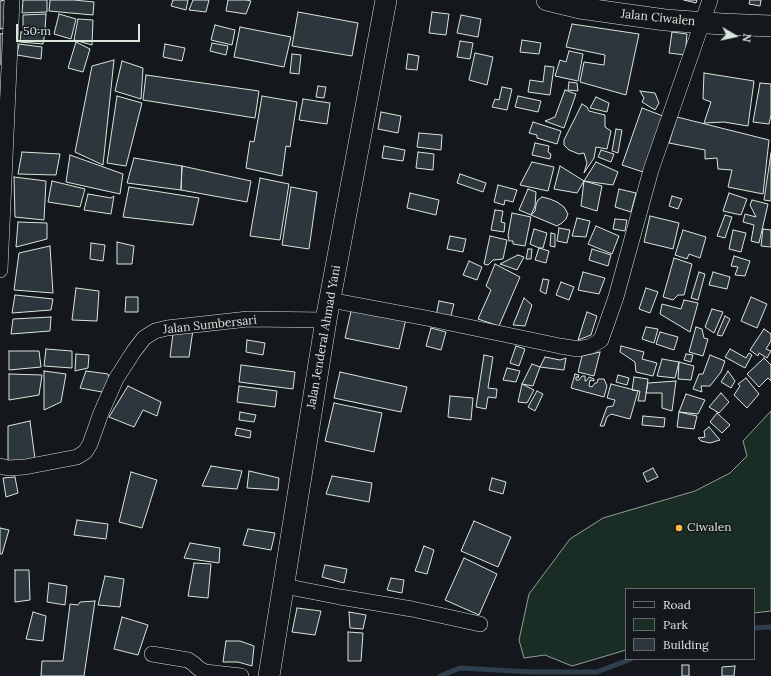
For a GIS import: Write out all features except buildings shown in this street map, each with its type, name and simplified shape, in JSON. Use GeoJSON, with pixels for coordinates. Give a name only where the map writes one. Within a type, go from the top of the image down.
{"type":"FeatureCollection","features":[{"type":"Feature","properties":{"kind":"main road","name":"Jalan Jenderal Ahmad Yani"},"geometry":{"type":"LineString","coordinates":[[269,676],[328,310],[386,0]]}},
{"type":"Feature","properties":{"kind":"main road","name":"Jalan Ciwalen"},"geometry":{"type":"LineString","coordinates":[[547,0],[580,8],[665,20],[730,25],[771,26]]}},
{"type":"Feature","properties":{"kind":"street"},"geometry":{"type":"LineString","coordinates":[[0,270],[12,0]]}},
{"type":"Feature","properties":{"kind":"street"},"geometry":{"type":"LineString","coordinates":[[702,23],[710,0]]}},
{"type":"Feature","properties":{"kind":"street","name":"Jalan Sumbersari"},"geometry":{"type":"LineString","coordinates":[[0,466],[8,468],[25,466],[77,457],[85,452],[90,444],[116,378],[144,338],[155,331],[167,328],[328,310],[426,318],[560,346],[578,348],[591,346],[601,340],[616,297],[651,170],[702,23]]}},
{"type":"Feature","properties":{"kind":"street"},"geometry":{"type":"LineString","coordinates":[[284,586],[412,609],[480,624]]}},
{"type":"Feature","properties":{"kind":"street"},"geometry":{"type":"LineString","coordinates":[[152,654],[188,660],[205,672],[241,676]]}},
{"type":"Feature","properties":{"kind":"green space","name":"Ciwalen"},"geometry":{"type":"Polygon","coordinates":[[[771,411],[771,611],[755,613],[755,588],[625,588],[625,650],[572,666],[545,655],[524,658],[519,640],[529,594],[570,539],[603,518],[695,491],[730,473],[747,456],[743,441],[771,411]]]}},
{"type":"Feature","properties":{"kind":"waterway"},"geometry":{"type":"LineString","coordinates":[[755,628],[771,627]]}},
{"type":"Feature","properties":{"kind":"waterway"},"geometry":{"type":"LineString","coordinates":[[440,676],[460,668],[532,672],[597,672],[628,660]]}},
{"type":"Feature","properties":{"kind":"place","name":"Ciwalen"},"geometry":{"type":"Point","coordinates":[679,528]}}]}
